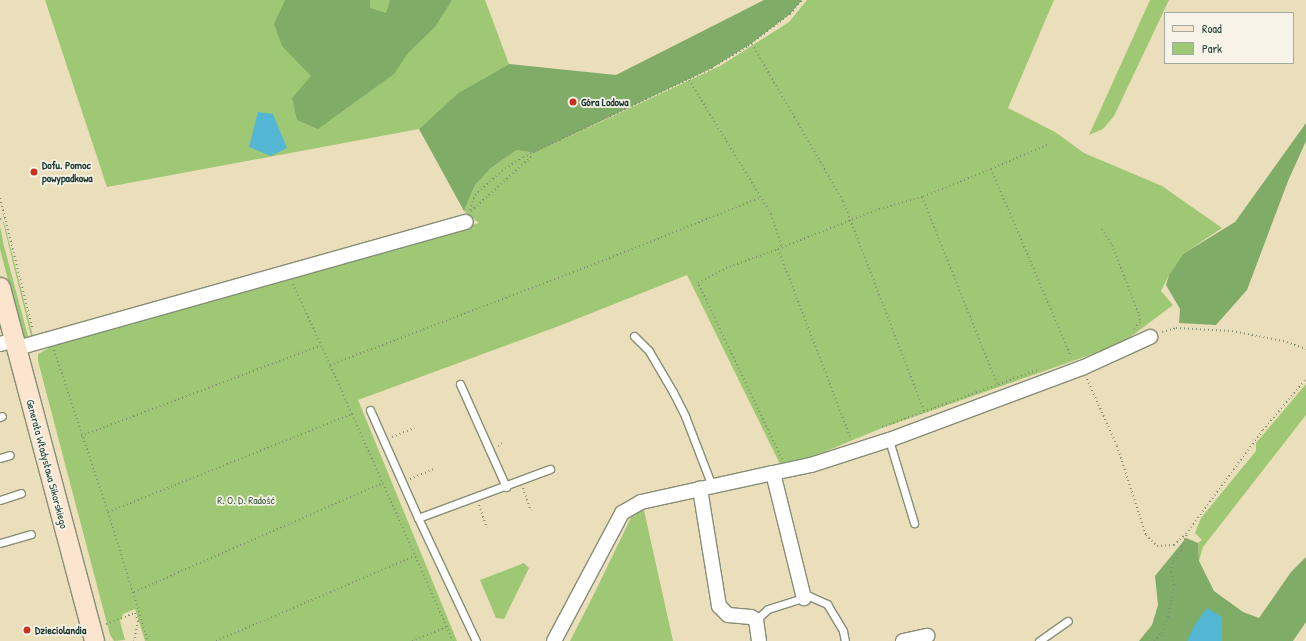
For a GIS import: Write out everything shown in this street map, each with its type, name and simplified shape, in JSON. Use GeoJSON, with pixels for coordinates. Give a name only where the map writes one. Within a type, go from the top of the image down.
{"type":"FeatureCollection","features":[{"type":"Feature","properties":{"kind":"main road","name":"Generała Władysława Sikorskiego"},"geometry":{"type":"LineString","coordinates":[[0,287],[11,344],[94,641]]}},
{"type":"Feature","properties":{"kind":"street"},"geometry":{"type":"LineString","coordinates":[[11,344],[468,216]]}},
{"type":"Feature","properties":{"kind":"street"},"geometry":{"type":"LineString","coordinates":[[554,641],[622,513],[641,502],[811,465],[884,435],[1080,361],[1150,337]]}},
{"type":"Feature","properties":{"kind":"street"},"geometry":{"type":"LineString","coordinates":[[773,473],[804,598]]}},
{"type":"Feature","properties":{"kind":"street"},"geometry":{"type":"LineString","coordinates":[[706,487],[719,606],[728,615],[751,617],[756,620],[759,641]]}},
{"type":"Feature","properties":{"kind":"street"},"geometry":{"type":"LineString","coordinates":[[903,641],[927,636]]}},
{"type":"Feature","properties":{"kind":"lane"},"geometry":{"type":"LineString","coordinates":[[634,336],[649,351],[685,416],[706,487]]}},
{"type":"Feature","properties":{"kind":"lane"},"geometry":{"type":"LineString","coordinates":[[460,384],[506,487]]}},
{"type":"Feature","properties":{"kind":"lane"},"geometry":{"type":"LineString","coordinates":[[370,410],[418,518],[476,641]]}},
{"type":"Feature","properties":{"kind":"lane"},"geometry":{"type":"LineString","coordinates":[[884,435],[914,523]]}},
{"type":"Feature","properties":{"kind":"lane"},"geometry":{"type":"LineString","coordinates":[[0,458],[10,455]]}},
{"type":"Feature","properties":{"kind":"lane"},"geometry":{"type":"LineString","coordinates":[[418,518],[476,499],[550,470]]}},
{"type":"Feature","properties":{"kind":"lane"},"geometry":{"type":"LineString","coordinates":[[0,500],[21,493]]}},
{"type":"Feature","properties":{"kind":"lane"},"geometry":{"type":"LineString","coordinates":[[0,543],[31,534]]}},
{"type":"Feature","properties":{"kind":"lane"},"geometry":{"type":"LineString","coordinates":[[756,620],[768,609],[809,596],[827,604],[843,631],[845,641]]}},
{"type":"Feature","properties":{"kind":"lane"},"geometry":{"type":"LineString","coordinates":[[1039,641],[1068,620]]}},
{"type":"Feature","properties":{"kind":"path"},"geometry":{"type":"LineString","coordinates":[[468,216],[475,195],[502,171],[523,157],[688,80],[752,44],[790,14],[802,0]]}},
{"type":"Feature","properties":{"kind":"path"},"geometry":{"type":"LineString","coordinates":[[752,44],[843,202],[852,221],[924,411]]}},
{"type":"Feature","properties":{"kind":"path"},"geometry":{"type":"LineString","coordinates":[[688,80],[762,197],[780,233],[782,247]]}},
{"type":"Feature","properties":{"kind":"path"},"geometry":{"type":"LineString","coordinates":[[784,462],[698,283],[726,268],[852,221],[879,209],[922,197],[1047,145]]}},
{"type":"Feature","properties":{"kind":"path"},"geometry":{"type":"LineString","coordinates":[[468,216],[534,153]]}},
{"type":"Feature","properties":{"kind":"path"},"geometry":{"type":"LineString","coordinates":[[991,169],[1071,357],[1080,361],[1117,446],[1146,535],[1157,546],[1174,545],[1189,530],[1262,430],[1306,378]]}},
{"type":"Feature","properties":{"kind":"path"},"geometry":{"type":"LineString","coordinates":[[330,365],[587,267],[762,197]]}},
{"type":"Feature","properties":{"kind":"path"},"geometry":{"type":"LineString","coordinates":[[922,197],[997,384]]}},
{"type":"Feature","properties":{"kind":"path"},"geometry":{"type":"LineString","coordinates":[[0,198],[34,336]]}},
{"type":"Feature","properties":{"kind":"path"},"geometry":{"type":"LineString","coordinates":[[0,219],[5,217]]}},
{"type":"Feature","properties":{"kind":"path"},"geometry":{"type":"LineString","coordinates":[[1102,229],[1112,245],[1139,315],[1140,322],[1128,334]]}},
{"type":"Feature","properties":{"kind":"path"},"geometry":{"type":"LineString","coordinates":[[778,249],[851,439]]}},
{"type":"Feature","properties":{"kind":"path"},"geometry":{"type":"LineString","coordinates":[[291,279],[453,641]]}},
{"type":"Feature","properties":{"kind":"path"},"geometry":{"type":"LineString","coordinates":[[1150,337],[1176,328],[1232,331],[1283,341],[1306,349]]}},
{"type":"Feature","properties":{"kind":"path"},"geometry":{"type":"LineString","coordinates":[[82,436],[320,346]]}},
{"type":"Feature","properties":{"kind":"path"},"geometry":{"type":"LineString","coordinates":[[53,347],[134,592],[148,641]]}},
{"type":"Feature","properties":{"kind":"path"},"geometry":{"type":"LineString","coordinates":[[1064,360],[1071,357]]}},
{"type":"Feature","properties":{"kind":"path"},"geometry":{"type":"LineString","coordinates":[[884,435],[924,411],[1044,367]]}},
{"type":"Feature","properties":{"kind":"path"},"geometry":{"type":"LineString","coordinates":[[108,512],[352,414]]}},
{"type":"Feature","properties":{"kind":"path"},"geometry":{"type":"LineString","coordinates":[[383,441],[414,428]]}},
{"type":"Feature","properties":{"kind":"path"},"geometry":{"type":"LineString","coordinates":[[844,441],[858,436]]}},
{"type":"Feature","properties":{"kind":"path"},"geometry":{"type":"LineString","coordinates":[[402,482],[433,469]]}},
{"type":"Feature","properties":{"kind":"path"},"geometry":{"type":"LineString","coordinates":[[520,481],[531,511]]}},
{"type":"Feature","properties":{"kind":"path"},"geometry":{"type":"LineString","coordinates":[[134,592],[382,482]]}},
{"type":"Feature","properties":{"kind":"path"},"geometry":{"type":"LineString","coordinates":[[476,499],[487,528]]}},
{"type":"Feature","properties":{"kind":"path"},"geometry":{"type":"LineString","coordinates":[[1154,641],[1162,633],[1168,617],[1174,585],[1171,572],[1173,561],[1181,551],[1189,530]]}},
{"type":"Feature","properties":{"kind":"path"},"geometry":{"type":"LineString","coordinates":[[216,641],[414,556]]}},
{"type":"Feature","properties":{"kind":"path"},"geometry":{"type":"LineString","coordinates":[[104,624],[135,613],[138,622],[134,641]]}},
{"type":"Feature","properties":{"kind":"path"},"geometry":{"type":"LineString","coordinates":[[136,616],[140,614]]}},
{"type":"Feature","properties":{"kind":"path"},"geometry":{"type":"LineString","coordinates":[[412,641],[446,626]]}},
{"type":"Feature","properties":{"kind":"green space"},"geometry":{"type":"Polygon","coordinates":[[[45,0],[485,0],[509,64],[458,93],[419,129],[107,187],[45,0]]]}},
{"type":"Feature","properties":{"kind":"green space"},"geometry":{"type":"Polygon","coordinates":[[[285,0],[370,0],[370,8],[386,13],[390,0],[452,0],[435,27],[408,53],[394,74],[318,129],[297,120],[292,98],[311,76],[282,46],[274,24],[285,0]]]}},
{"type":"Feature","properties":{"kind":"green space"},"geometry":{"type":"Polygon","coordinates":[[[764,0],[802,0],[790,14],[752,43],[712,68],[534,153],[517,150],[491,168],[475,185],[464,211],[419,129],[458,93],[509,64],[616,75],[764,0]]]}},
{"type":"Feature","properties":{"kind":"green space","name":"R. O. D. Radość"},"geometry":{"type":"Polygon","coordinates":[[[807,0],[1054,0],[1008,108],[1055,132],[1084,153],[1162,186],[1222,228],[1183,254],[1169,275],[1161,291],[1173,305],[1121,344],[882,428],[790,466],[780,464],[687,275],[559,326],[358,400],[457,641],[145,641],[135,609],[123,614],[120,621],[125,640],[114,641],[110,635],[38,361],[38,354],[49,348],[47,344],[479,223],[464,211],[475,185],[491,168],[517,150],[534,153],[720,66],[789,22],[807,0]]]}},
{"type":"Feature","properties":{"kind":"green space"},"geometry":{"type":"Polygon","coordinates":[[[1150,0],[1169,0],[1114,116],[1103,129],[1089,135],[1150,0]]]}},
{"type":"Feature","properties":{"kind":"green space"},"geometry":{"type":"Polygon","coordinates":[[[1306,123],[1306,141],[1288,181],[1247,290],[1216,325],[1179,323],[1180,309],[1166,285],[1169,275],[1183,254],[1235,222],[1306,123]]]}},
{"type":"Feature","properties":{"kind":"green space"},"geometry":{"type":"Polygon","coordinates":[[[4,222],[34,340],[32,340],[4,222]]]}},
{"type":"Feature","properties":{"kind":"green space"},"geometry":{"type":"Polygon","coordinates":[[[0,226],[29,340],[23,339],[0,249],[0,226]]]}},
{"type":"Feature","properties":{"kind":"green space"},"geometry":{"type":"Polygon","coordinates":[[[1306,384],[1306,415],[1203,547],[1199,561],[1198,543],[1202,540],[1195,533],[1201,518],[1256,451],[1256,443],[1306,384]]]}},
{"type":"Feature","properties":{"kind":"green space"},"geometry":{"type":"Polygon","coordinates":[[[641,497],[673,641],[570,641],[592,598],[641,497]]]}},
{"type":"Feature","properties":{"kind":"green space"},"geometry":{"type":"Polygon","coordinates":[[[1186,538],[1198,543],[1199,561],[1214,591],[1243,612],[1259,618],[1291,572],[1306,557],[1306,622],[1293,641],[1139,641],[1152,625],[1158,605],[1155,576],[1186,538]]]}},
{"type":"Feature","properties":{"kind":"green space"},"geometry":{"type":"Polygon","coordinates":[[[524,563],[529,568],[504,619],[496,618],[480,580],[524,563]]]}},
{"type":"Feature","properties":{"kind":"water"},"geometry":{"type":"Polygon","coordinates":[[[258,112],[273,114],[287,148],[271,156],[249,147],[258,112]]]}},
{"type":"Feature","properties":{"kind":"water"},"geometry":{"type":"Polygon","coordinates":[[[1207,608],[1222,617],[1222,641],[1187,641],[1194,626],[1207,608]]]}},
{"type":"Feature","properties":{"kind":"place","name":"Góra Lodowa"},"geometry":{"type":"Point","coordinates":[573,102]}},
{"type":"Feature","properties":{"kind":"place","name":"Dofu. Pomoc powypadkowa"},"geometry":{"type":"Point","coordinates":[34,172]}},
{"type":"Feature","properties":{"kind":"place","name":"Dzieciolandia"},"geometry":{"type":"Point","coordinates":[27,630]}}]}
